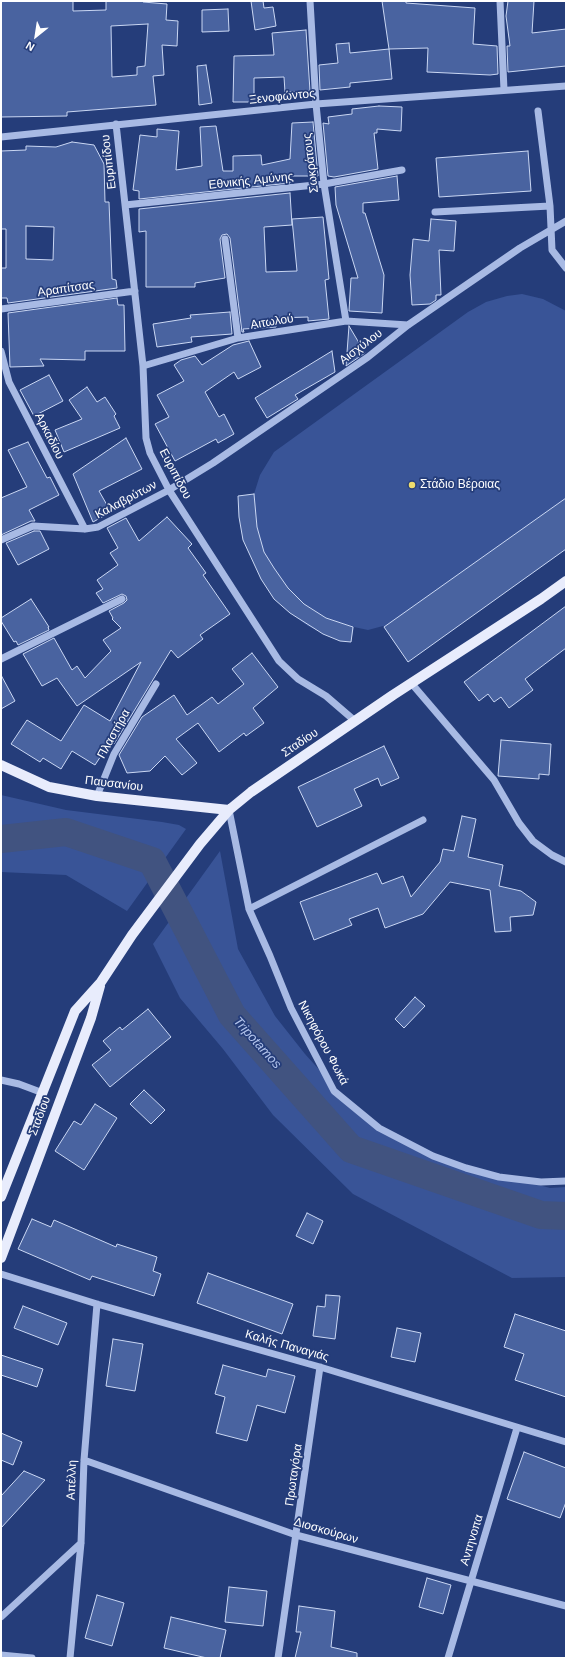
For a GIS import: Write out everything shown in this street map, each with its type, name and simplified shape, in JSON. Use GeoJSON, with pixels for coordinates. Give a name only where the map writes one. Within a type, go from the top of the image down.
{"type":"FeatureCollection","features":[{"type":"Feature","properties":{"kind":"main road","name":"Σταδίου"},"geometry":{"type":"LineString","coordinates":[[1,1197],[75,1011],[101,982],[132,935],[200,844],[230,810],[251,792],[355,721],[566,581]]}},
{"type":"Feature","properties":{"kind":"main road","name":"Παυσανίου"},"geometry":{"type":"LineString","coordinates":[[1,765],[48,787],[96,796],[230,810]]}},
{"type":"Feature","properties":{"kind":"main road","name":"Σταδίου"},"geometry":{"type":"LineString","coordinates":[[1,1258],[91,1018],[101,982]]}},
{"type":"Feature","properties":{"kind":"street","name":"Σωκράτους"},"geometry":{"type":"LineString","coordinates":[[310,1],[316,104],[324,184],[346,321]]}},
{"type":"Feature","properties":{"kind":"street"},"geometry":{"type":"LineString","coordinates":[[500,1],[504,90]]}},
{"type":"Feature","properties":{"kind":"street","name":"Ξενοφώντος"},"geometry":{"type":"LineString","coordinates":[[1,137],[316,104],[566,86]]}},
{"type":"Feature","properties":{"kind":"street"},"geometry":{"type":"LineString","coordinates":[[538,111],[550,206],[552,250],[566,268]]}},
{"type":"Feature","properties":{"kind":"street","name":"Ευριπίδου"},"geometry":{"type":"LineString","coordinates":[[116,124],[143,366],[146,438],[150,453],[169,490],[278,661],[298,680],[326,696],[355,721]]}},
{"type":"Feature","properties":{"kind":"street","name":"Εθνικής Αμύνης"},"geometry":{"type":"LineString","coordinates":[[125,205],[324,184],[402,170]]}},
{"type":"Feature","properties":{"kind":"street"},"geometry":{"type":"LineString","coordinates":[[435,212],[550,206]]}},
{"type":"Feature","properties":{"kind":"street","name":"Αισχύλου"},"geometry":{"type":"LineString","coordinates":[[169,490],[214,463],[368,357],[408,325],[520,248],[566,221]]}},
{"type":"Feature","properties":{"kind":"street"},"geometry":{"type":"LineString","coordinates":[[225,239],[238,338]]}},
{"type":"Feature","properties":{"kind":"street","name":"Αραπίτσας"},"geometry":{"type":"LineString","coordinates":[[1,309],[135,291]]}},
{"type":"Feature","properties":{"kind":"street","name":"Αιτωλού"},"geometry":{"type":"LineString","coordinates":[[143,366],[238,338],[346,321],[408,325]]}},
{"type":"Feature","properties":{"kind":"street","name":"Αρκαδίου"},"geometry":{"type":"LineString","coordinates":[[1,351],[9,382],[85,529]]}},
{"type":"Feature","properties":{"kind":"street","name":"Καλαβρύτων"},"geometry":{"type":"LineString","coordinates":[[1,540],[33,526],[85,529],[98,527],[169,490]]}},
{"type":"Feature","properties":{"kind":"street"},"geometry":{"type":"LineString","coordinates":[[1,659],[122,599]]}},
{"type":"Feature","properties":{"kind":"street","name":"Πλαστήρα"},"geometry":{"type":"LineString","coordinates":[[96,796],[114,754],[156,684]]}},
{"type":"Feature","properties":{"kind":"street"},"geometry":{"type":"LineString","coordinates":[[412,684],[494,780],[519,823],[532,841],[552,855],[566,862]]}},
{"type":"Feature","properties":{"kind":"street","name":"Νικηφόρου Φωκά"},"geometry":{"type":"LineString","coordinates":[[230,810],[249,909],[270,956],[290,1008],[334,1091],[379,1128],[433,1156],[466,1168],[499,1177],[541,1182],[566,1181]]}},
{"type":"Feature","properties":{"kind":"street"},"geometry":{"type":"LineString","coordinates":[[249,909],[423,820]]}},
{"type":"Feature","properties":{"kind":"street"},"geometry":{"type":"LineString","coordinates":[[1,1080],[20,1084],[43,1094]]}},
{"type":"Feature","properties":{"kind":"street","name":"Καλής Παναγιάς"},"geometry":{"type":"LineString","coordinates":[[1,1274],[98,1304],[320,1367],[566,1442]]}},
{"type":"Feature","properties":{"kind":"street","name":"Απέλλη"},"geometry":{"type":"LineString","coordinates":[[70,1658],[81,1543],[84,1460],[98,1304]]}},
{"type":"Feature","properties":{"kind":"street","name":"Πρωταγόρα"},"geometry":{"type":"LineString","coordinates":[[278,1658],[320,1367]]}},
{"type":"Feature","properties":{"kind":"street","name":"Αντηνοπα"},"geometry":{"type":"LineString","coordinates":[[448,1658],[517,1428]]}},
{"type":"Feature","properties":{"kind":"street","name":"Διοσκούρων"},"geometry":{"type":"LineString","coordinates":[[84,1460],[296,1535],[566,1606]]}},
{"type":"Feature","properties":{"kind":"street"},"geometry":{"type":"LineString","coordinates":[[1,1617],[81,1543]]}},
{"type":"Feature","properties":{"kind":"street"},"geometry":{"type":"LineString","coordinates":[[1,1655],[32,1658]]}},
{"type":"Feature","properties":{"kind":"shaded area","name":"Στάδιο Βέροιας"},"geometry":{"type":"Polygon","coordinates":[[[522,294],[543,299],[566,311],[566,549],[408,662],[383,626],[368,630],[354,627],[351,642],[340,641],[308,626],[274,599],[261,579],[243,540],[239,517],[238,496],[254,494],[260,475],[274,452],[468,312],[486,302],[507,296],[522,294]]]}},
{"type":"Feature","properties":{"kind":"shaded area"},"geometry":{"type":"Polygon","coordinates":[[[1,795],[66,810],[162,822],[179,825],[186,829],[127,911],[66,875],[1,872],[1,795]]]}},
{"type":"Feature","properties":{"kind":"shaded area"},"geometry":{"type":"Polygon","coordinates":[[[220,851],[238,949],[275,1016],[305,1054],[351,1105],[420,1153],[550,1188],[566,1187],[566,1277],[512,1278],[353,1194],[273,1115],[223,1049],[180,998],[153,944],[220,851]]]}},
{"type":"Feature","properties":{"kind":"building"},"geometry":{"type":"Polygon","coordinates":[[[1,1],[73,1],[73,11],[106,10],[106,1],[143,1],[167,4],[166,20],[178,21],[177,46],[162,45],[164,75],[153,76],[156,105],[67,112],[67,116],[1,117],[1,1]],[[148,24],[111,26],[112,77],[137,75],[137,67],[145,66],[148,24]]]}},
{"type":"Feature","properties":{"kind":"building"},"geometry":{"type":"Polygon","coordinates":[[[251,1],[263,1],[264,8],[273,7],[276,26],[255,30],[251,1]]]}},
{"type":"Feature","properties":{"kind":"building"},"geometry":{"type":"Polygon","coordinates":[[[382,1],[406,1],[406,3],[475,8],[473,44],[497,46],[498,74],[490,75],[427,72],[428,48],[389,49],[382,1]]]}},
{"type":"Feature","properties":{"kind":"building"},"geometry":{"type":"Polygon","coordinates":[[[508,1],[534,1],[532,33],[566,29],[566,66],[508,72],[507,46],[510,46],[506,16],[508,1]]]}},
{"type":"Feature","properties":{"kind":"building"},"geometry":{"type":"Polygon","coordinates":[[[228,9],[229,31],[202,32],[202,10],[228,9]]]}},
{"type":"Feature","properties":{"kind":"building"},"geometry":{"type":"Polygon","coordinates":[[[306,30],[310,91],[285,92],[284,77],[254,78],[254,102],[233,102],[234,56],[274,55],[272,33],[306,30]]]}},
{"type":"Feature","properties":{"kind":"building"},"geometry":{"type":"Polygon","coordinates":[[[349,43],[350,53],[389,49],[392,79],[350,83],[350,87],[320,90],[319,65],[338,63],[336,44],[349,43]]]}},
{"type":"Feature","properties":{"kind":"building"},"geometry":{"type":"Polygon","coordinates":[[[206,65],[212,103],[199,105],[197,66],[206,65]]]}},
{"type":"Feature","properties":{"kind":"building"},"geometry":{"type":"Polygon","coordinates":[[[379,106],[402,107],[401,131],[377,129],[377,133],[374,133],[378,169],[334,177],[328,176],[323,123],[329,124],[328,117],[352,114],[352,109],[379,106]]]}},
{"type":"Feature","properties":{"kind":"building"},"geometry":{"type":"Polygon","coordinates":[[[313,122],[318,176],[290,176],[290,183],[139,199],[139,191],[133,190],[140,135],[157,137],[157,129],[179,131],[176,170],[202,166],[200,127],[216,126],[223,171],[233,171],[233,156],[261,155],[262,165],[290,159],[292,123],[313,122]]]}},
{"type":"Feature","properties":{"kind":"building"},"geometry":{"type":"Polygon","coordinates":[[[72,142],[94,145],[104,164],[105,202],[109,202],[112,279],[116,280],[117,288],[8,303],[7,298],[1,298],[1,268],[6,268],[6,229],[1,229],[1,151],[26,150],[26,146],[56,147],[72,142]],[[26,226],[26,259],[53,260],[54,227],[26,226]]]}},
{"type":"Feature","properties":{"kind":"building"},"geometry":{"type":"Polygon","coordinates":[[[528,151],[531,191],[439,197],[436,158],[528,151]]]}},
{"type":"Feature","properties":{"kind":"building"},"geometry":{"type":"Polygon","coordinates":[[[397,176],[399,200],[363,203],[363,213],[365,213],[384,275],[382,313],[349,311],[351,278],[358,278],[336,205],[335,187],[397,176]]]}},
{"type":"Feature","properties":{"kind":"building"},"geometry":{"type":"Polygon","coordinates":[[[290,193],[292,225],[264,227],[266,272],[297,271],[292,219],[323,217],[329,279],[325,280],[329,319],[308,321],[308,317],[276,318],[276,327],[243,329],[244,332],[242,332],[230,238],[227,234],[222,235],[220,239],[225,278],[195,283],[195,287],[146,287],[146,231],[139,232],[139,209],[290,193]]]}},
{"type":"Feature","properties":{"kind":"building"},"geometry":{"type":"Polygon","coordinates":[[[431,219],[456,221],[454,251],[439,250],[441,295],[436,295],[436,300],[430,304],[412,305],[410,275],[413,239],[429,241],[431,219]]]}},
{"type":"Feature","properties":{"kind":"building"},"geometry":{"type":"Polygon","coordinates":[[[117,298],[118,305],[124,305],[125,351],[85,351],[85,360],[40,359],[44,366],[10,367],[8,313],[117,298]]]}},
{"type":"Feature","properties":{"kind":"building"},"geometry":{"type":"Polygon","coordinates":[[[230,312],[232,334],[191,337],[192,342],[157,347],[153,324],[191,318],[190,315],[230,312]]]}},
{"type":"Feature","properties":{"kind":"building"},"geometry":{"type":"Polygon","coordinates":[[[349,326],[365,353],[346,366],[349,326]]]}},
{"type":"Feature","properties":{"kind":"building"},"geometry":{"type":"Polygon","coordinates":[[[249,341],[261,367],[238,379],[234,372],[205,392],[219,417],[224,414],[234,434],[218,443],[216,439],[175,461],[155,424],[169,417],[157,395],[184,381],[174,365],[181,360],[195,356],[202,365],[233,345],[249,341]]]}},
{"type":"Feature","properties":{"kind":"building"},"geometry":{"type":"Polygon","coordinates":[[[332,351],[335,372],[295,395],[298,399],[267,418],[255,398],[332,351]]]}},
{"type":"Feature","properties":{"kind":"building"},"geometry":{"type":"Polygon","coordinates":[[[49,375],[63,401],[34,416],[20,390],[49,375]]]}},
{"type":"Feature","properties":{"kind":"building"},"geometry":{"type":"Polygon","coordinates":[[[87,387],[97,402],[105,397],[116,414],[114,416],[120,428],[64,452],[55,430],[82,419],[69,400],[87,387]]]}},
{"type":"Feature","properties":{"kind":"building"},"geometry":{"type":"Polygon","coordinates":[[[126,438],[142,469],[99,491],[111,512],[93,522],[73,474],[126,438]]]}},
{"type":"Feature","properties":{"kind":"building"},"geometry":{"type":"Polygon","coordinates":[[[28,442],[47,478],[50,477],[59,495],[29,510],[35,521],[31,521],[1,535],[1,498],[27,487],[8,450],[28,442]]]}},
{"type":"Feature","properties":{"kind":"building"},"geometry":{"type":"Polygon","coordinates":[[[254,494],[257,527],[264,552],[274,568],[288,588],[304,604],[326,618],[353,627],[351,642],[340,641],[323,634],[290,613],[274,599],[261,579],[243,540],[239,517],[238,496],[254,494]]]}},
{"type":"Feature","properties":{"kind":"building"},"geometry":{"type":"Polygon","coordinates":[[[566,498],[566,549],[408,662],[384,627],[566,498]]]}},
{"type":"Feature","properties":{"kind":"building"},"geometry":{"type":"Polygon","coordinates":[[[167,517],[192,544],[188,548],[206,573],[203,575],[230,614],[200,635],[203,639],[178,658],[171,650],[114,744],[112,739],[95,765],[72,751],[61,769],[43,758],[40,762],[11,744],[27,720],[61,741],[84,705],[110,721],[141,662],[77,706],[57,678],[42,686],[23,654],[54,638],[72,670],[77,666],[85,678],[111,651],[103,640],[121,628],[112,619],[113,618],[109,611],[127,600],[126,596],[122,594],[103,603],[96,593],[103,589],[97,580],[118,565],[110,553],[118,548],[107,528],[126,518],[139,541],[167,517]]]}},
{"type":"Feature","properties":{"kind":"building"},"geometry":{"type":"Polygon","coordinates":[[[34,531],[40,531],[49,549],[18,565],[6,543],[34,531]]]}},
{"type":"Feature","properties":{"kind":"building"},"geometry":{"type":"Polygon","coordinates":[[[31,599],[49,627],[49,630],[18,645],[16,641],[14,642],[1,621],[1,618],[31,599]]]}},
{"type":"Feature","properties":{"kind":"building"},"geometry":{"type":"Polygon","coordinates":[[[566,606],[566,648],[525,679],[533,690],[509,708],[501,697],[494,702],[488,694],[479,701],[464,682],[566,606]]]}},
{"type":"Feature","properties":{"kind":"building"},"geometry":{"type":"Polygon","coordinates":[[[252,653],[278,687],[253,708],[264,723],[246,736],[244,733],[219,752],[198,723],[176,739],[197,763],[182,775],[165,756],[150,771],[127,773],[119,755],[142,717],[174,695],[187,715],[212,697],[218,704],[244,684],[232,669],[252,653]]]}},
{"type":"Feature","properties":{"kind":"building"},"geometry":{"type":"Polygon","coordinates":[[[1,675],[15,701],[1,709],[1,675]]]}},
{"type":"Feature","properties":{"kind":"building"},"geometry":{"type":"Polygon","coordinates":[[[501,740],[551,744],[549,775],[539,774],[539,779],[498,776],[501,740]]]}},
{"type":"Feature","properties":{"kind":"building"},"geometry":{"type":"Polygon","coordinates":[[[384,746],[399,778],[381,786],[378,778],[354,789],[362,806],[317,827],[298,787],[384,746]]]}},
{"type":"Feature","properties":{"kind":"building"},"geometry":{"type":"Polygon","coordinates":[[[462,816],[476,819],[468,857],[503,865],[499,886],[521,891],[536,902],[533,915],[510,917],[511,931],[495,932],[490,890],[450,882],[423,914],[385,928],[378,908],[349,919],[352,925],[314,940],[300,902],[377,873],[382,884],[403,876],[411,897],[440,862],[443,849],[454,851],[462,816]]]}},
{"type":"Feature","properties":{"kind":"building"},"geometry":{"type":"Polygon","coordinates":[[[415,997],[425,1006],[404,1028],[395,1019],[415,997]]]}},
{"type":"Feature","properties":{"kind":"building"},"geometry":{"type":"Polygon","coordinates":[[[148,1009],[171,1037],[110,1087],[92,1065],[111,1050],[103,1041],[120,1027],[122,1030],[148,1009]]]}},
{"type":"Feature","properties":{"kind":"building"},"geometry":{"type":"Polygon","coordinates":[[[144,1090],[165,1110],[151,1124],[130,1104],[144,1090]]]}},
{"type":"Feature","properties":{"kind":"building"},"geometry":{"type":"Polygon","coordinates":[[[95,1104],[117,1118],[84,1170],[55,1151],[74,1121],[81,1125],[95,1104]]]}},
{"type":"Feature","properties":{"kind":"building"},"geometry":{"type":"Polygon","coordinates":[[[307,1213],[323,1221],[313,1244],[296,1236],[307,1213]]]}},
{"type":"Feature","properties":{"kind":"building"},"geometry":{"type":"Polygon","coordinates":[[[32,1219],[51,1227],[54,1220],[116,1247],[117,1244],[157,1257],[153,1271],[161,1274],[154,1296],[92,1276],[90,1280],[18,1249],[32,1219]]]}},
{"type":"Feature","properties":{"kind":"building"},"geometry":{"type":"Polygon","coordinates":[[[208,1273],[293,1304],[282,1334],[197,1303],[208,1273]]]}},
{"type":"Feature","properties":{"kind":"building"},"geometry":{"type":"Polygon","coordinates":[[[326,1295],[340,1296],[335,1339],[313,1336],[317,1306],[325,1307],[326,1295]]]}},
{"type":"Feature","properties":{"kind":"building"},"geometry":{"type":"Polygon","coordinates":[[[23,1306],[67,1323],[58,1345],[14,1328],[23,1306]]]}},
{"type":"Feature","properties":{"kind":"building"},"geometry":{"type":"Polygon","coordinates":[[[515,1314],[566,1331],[566,1397],[515,1380],[524,1354],[504,1347],[515,1314]]]}},
{"type":"Feature","properties":{"kind":"building"},"geometry":{"type":"Polygon","coordinates":[[[397,1328],[421,1333],[415,1362],[391,1357],[397,1328]]]}},
{"type":"Feature","properties":{"kind":"building"},"geometry":{"type":"Polygon","coordinates":[[[113,1339],[143,1344],[135,1391],[106,1386],[113,1339]]]}},
{"type":"Feature","properties":{"kind":"building"},"geometry":{"type":"Polygon","coordinates":[[[1,1355],[43,1369],[37,1387],[1,1375],[1,1355]]]}},
{"type":"Feature","properties":{"kind":"building"},"geometry":{"type":"Polygon","coordinates":[[[223,1365],[266,1377],[268,1369],[295,1376],[285,1413],[257,1405],[247,1441],[216,1433],[225,1397],[215,1394],[223,1365]]]}},
{"type":"Feature","properties":{"kind":"building"},"geometry":{"type":"Polygon","coordinates":[[[1,1433],[22,1442],[13,1465],[1,1460],[1,1433]]]}},
{"type":"Feature","properties":{"kind":"building"},"geometry":{"type":"Polygon","coordinates":[[[524,1452],[566,1468],[566,1502],[560,1518],[507,1499],[524,1452]]]}},
{"type":"Feature","properties":{"kind":"building"},"geometry":{"type":"Polygon","coordinates":[[[24,1471],[45,1480],[1,1528],[1,1496],[24,1471]]]}},
{"type":"Feature","properties":{"kind":"building"},"geometry":{"type":"Polygon","coordinates":[[[427,1578],[451,1585],[443,1614],[419,1607],[427,1578]]]}},
{"type":"Feature","properties":{"kind":"building"},"geometry":{"type":"Polygon","coordinates":[[[229,1587],[267,1591],[263,1626],[225,1622],[229,1587]]]}},
{"type":"Feature","properties":{"kind":"building"},"geometry":{"type":"Polygon","coordinates":[[[97,1595],[124,1603],[112,1646],[85,1638],[97,1595]]]}},
{"type":"Feature","properties":{"kind":"building"},"geometry":{"type":"Polygon","coordinates":[[[299,1606],[335,1611],[331,1647],[357,1653],[357,1658],[295,1658],[301,1632],[296,1632],[299,1606]]]}},
{"type":"Feature","properties":{"kind":"building"},"geometry":{"type":"Polygon","coordinates":[[[171,1617],[226,1630],[220,1658],[207,1658],[164,1648],[171,1617]]]}},
{"type":"Feature","properties":{"kind":"waterway","name":"Tripotamos"},"geometry":{"type":"LineString","coordinates":[[1,839],[66,832],[152,861],[232,1015],[351,1149],[541,1215],[566,1216]]}},
{"type":"Feature","properties":{"kind":"place","name":"Στάδιο Βέροιας"},"geometry":{"type":"Point","coordinates":[412,485]}}]}
